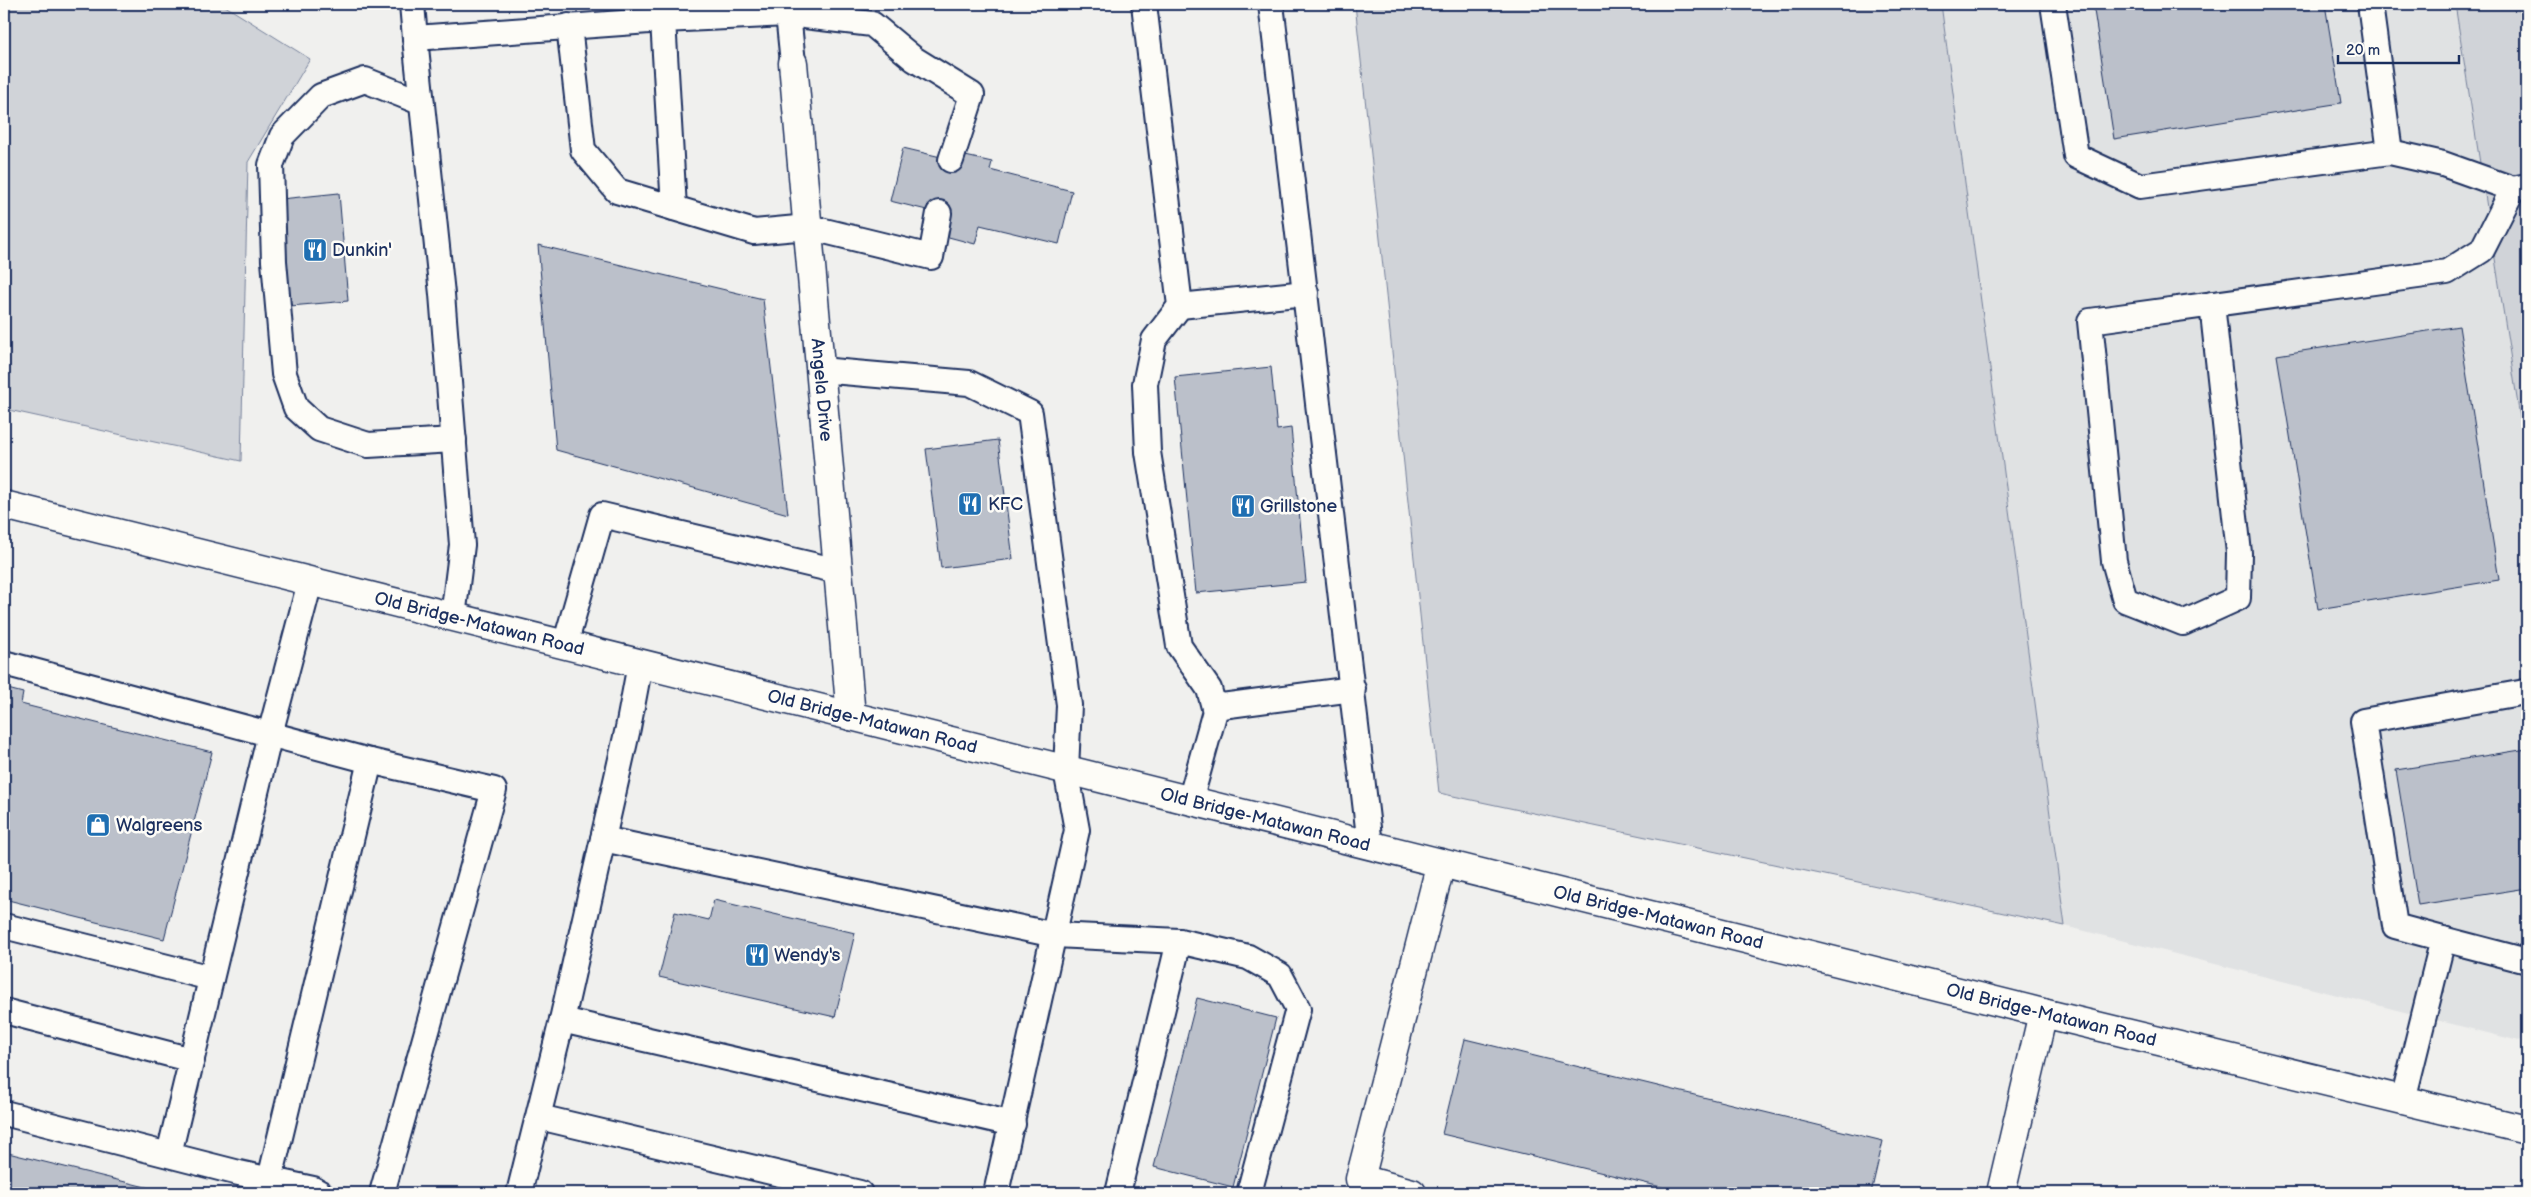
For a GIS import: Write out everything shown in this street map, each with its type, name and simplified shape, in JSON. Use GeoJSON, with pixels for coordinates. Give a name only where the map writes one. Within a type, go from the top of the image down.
{"type":"FeatureCollection","features":[{"type":"Feature","properties":{"kind":"main road","name":"Angela Drive"},"geometry":{"type":"LineString","coordinates":[[793,63],[851,716]]}},
{"type":"Feature","properties":{"kind":"main road","name":"Old Bridge-Matawan Road"},"geometry":{"type":"LineString","coordinates":[[4,505],[2043,1013],[2527,1130]]}},
{"type":"Feature","properties":{"kind":"main road"},"geometry":{"type":"LineString","coordinates":[[1412,1193],[1360,1179],[1441,863]]}},
{"type":"Feature","properties":{"kind":"main road"},"geometry":{"type":"LineString","coordinates":[[2001,1193],[2043,1013]]}},
{"type":"Feature","properties":{"kind":"lane"},"geometry":{"type":"LineString","coordinates":[[412,4],[420,102],[442,294],[462,545],[453,617]]}},
{"type":"Feature","properties":{"kind":"lane"},"geometry":{"type":"LineString","coordinates":[[1144,4],[1180,306],[1154,340],[1145,384],[1148,452],[1179,646],[1209,689],[1215,711],[1190,801]]}},
{"type":"Feature","properties":{"kind":"lane"},"geometry":{"type":"LineString","coordinates":[[1271,4],[1370,846]]}},
{"type":"Feature","properties":{"kind":"lane"},"geometry":{"type":"LineString","coordinates":[[2053,4],[2076,156],[2140,186],[2390,152],[2443,164],[2520,188],[2482,250],[2447,272],[2212,304],[2090,321],[2114,562],[2125,600],[2183,623],[2238,598],[2239,553],[2212,304]]}},
{"type":"Feature","properties":{"kind":"lane"},"geometry":{"type":"LineString","coordinates":[[2370,4],[2390,152]]}},
{"type":"Feature","properties":{"kind":"lane"},"geometry":{"type":"LineString","coordinates":[[415,38],[569,26],[663,12],[787,9],[872,24],[914,59],[972,95],[952,160]]}},
{"type":"Feature","properties":{"kind":"lane"},"geometry":{"type":"LineString","coordinates":[[787,9],[793,63]]}},
{"type":"Feature","properties":{"kind":"lane"},"geometry":{"type":"LineString","coordinates":[[663,12],[674,208]]}},
{"type":"Feature","properties":{"kind":"lane"},"geometry":{"type":"LineString","coordinates":[[569,26],[583,150],[617,191],[754,232],[808,227],[931,256],[939,214]]}},
{"type":"Feature","properties":{"kind":"lane"},"geometry":{"type":"LineString","coordinates":[[420,102],[365,80],[321,96],[282,136],[271,165],[274,261],[284,374],[296,408],[319,429],[368,445],[454,440]]}},
{"type":"Feature","properties":{"kind":"lane"},"geometry":{"type":"LineString","coordinates":[[1180,306],[1306,293]]}},
{"type":"Feature","properties":{"kind":"lane"},"geometry":{"type":"LineString","coordinates":[[820,370],[969,383],[1030,413],[1069,705],[1066,770],[1076,830],[1055,935],[996,1193]]}},
{"type":"Feature","properties":{"kind":"lane"},"geometry":{"type":"LineString","coordinates":[[565,645],[602,515],[838,571]]}},
{"type":"Feature","properties":{"kind":"lane"},"geometry":{"type":"LineString","coordinates":[[169,1154],[270,734],[310,582]]}},
{"type":"Feature","properties":{"kind":"lane"},"geometry":{"type":"LineString","coordinates":[[4,663],[370,761],[494,790],[382,1193]]}},
{"type":"Feature","properties":{"kind":"lane"},"geometry":{"type":"LineString","coordinates":[[520,1193],[562,1020],[628,728],[640,664]]}},
{"type":"Feature","properties":{"kind":"lane"},"geometry":{"type":"LineString","coordinates":[[1214,707],[1353,689]]}},
{"type":"Feature","properties":{"kind":"lane"},"geometry":{"type":"LineString","coordinates":[[2525,692],[2363,721],[2395,926],[2527,961]]}},
{"type":"Feature","properties":{"kind":"lane"},"geometry":{"type":"LineString","coordinates":[[270,1179],[370,761]]}},
{"type":"Feature","properties":{"kind":"lane"},"geometry":{"type":"LineString","coordinates":[[603,839],[1055,935],[1179,941],[1248,956],[1280,975],[1298,1009],[1249,1193]]}},
{"type":"Feature","properties":{"kind":"lane"},"geometry":{"type":"LineString","coordinates":[[4,926],[211,978]]}},
{"type":"Feature","properties":{"kind":"lane"},"geometry":{"type":"LineString","coordinates":[[2402,1100],[2443,939]]}},
{"type":"Feature","properties":{"kind":"lane"},"geometry":{"type":"LineString","coordinates":[[1118,1193],[1179,941]]}},
{"type":"Feature","properties":{"kind":"lane"},"geometry":{"type":"LineString","coordinates":[[4,1011],[192,1060]]}},
{"type":"Feature","properties":{"kind":"lane"},"geometry":{"type":"LineString","coordinates":[[562,1020],[1013,1124]]}},
{"type":"Feature","properties":{"kind":"lane"},"geometry":{"type":"LineString","coordinates":[[4,1113],[239,1173],[314,1189],[320,1193]]}},
{"type":"Feature","properties":{"kind":"lane"},"geometry":{"type":"LineString","coordinates":[[539,1117],[860,1193]]}},
{"type":"Feature","properties":{"kind":"shaded area"},"geometry":{"type":"Polygon","coordinates":[[[4,4],[222,4],[310,59],[248,162],[241,461],[4,409],[4,4]]]}},
{"type":"Feature","properties":{"kind":"shaded area"},"geometry":{"type":"Polygon","coordinates":[[[1355,4],[1941,4],[2065,926],[1439,793],[1355,4]]]}},
{"type":"Feature","properties":{"kind":"shaded area"},"geometry":{"type":"Polygon","coordinates":[[[1941,4],[2455,4],[2527,462],[2527,1043],[2065,926],[1941,4]]]}},
{"type":"Feature","properties":{"kind":"shaded area"},"geometry":{"type":"Polygon","coordinates":[[[2455,4],[2527,4],[2527,462],[2455,4]]]}},
{"type":"Feature","properties":{"kind":"building"},"geometry":{"type":"Polygon","coordinates":[[[2093,4],[2325,4],[2341,103],[2114,139],[2093,4]]]}},
{"type":"Feature","properties":{"kind":"building"},"geometry":{"type":"Polygon","coordinates":[[[903,148],[962,162],[961,155],[992,162],[990,170],[1072,191],[1059,244],[980,225],[975,244],[941,235],[939,213],[890,201],[903,148]]]}},
{"type":"Feature","properties":{"kind":"building","name":"Dunkin'"},"geometry":{"type":"Polygon","coordinates":[[[339,193],[348,301],[290,306],[281,199],[339,193]]]}},
{"type":"Feature","properties":{"kind":"building"},"geometry":{"type":"Polygon","coordinates":[[[538,245],[763,299],[788,514],[556,450],[538,245]]]}},
{"type":"Feature","properties":{"kind":"building"},"geometry":{"type":"Polygon","coordinates":[[[2459,326],[2499,580],[2318,609],[2277,355],[2459,326]]]}},
{"type":"Feature","properties":{"kind":"building","name":"Grillstone"},"geometry":{"type":"Polygon","coordinates":[[[1271,367],[1277,430],[1291,428],[1306,582],[1196,593],[1175,377],[1271,367]]]}},
{"type":"Feature","properties":{"kind":"building","name":"KFC"},"geometry":{"type":"Polygon","coordinates":[[[998,440],[1013,559],[941,568],[926,449],[998,440]]]}},
{"type":"Feature","properties":{"kind":"building","name":"Walgreens"},"geometry":{"type":"Polygon","coordinates":[[[4,688],[23,693],[21,704],[212,752],[164,939],[4,899],[4,688]]]}},
{"type":"Feature","properties":{"kind":"building"},"geometry":{"type":"Polygon","coordinates":[[[2527,749],[2527,888],[2418,905],[2396,770],[2527,749]]]}},
{"type":"Feature","properties":{"kind":"building","name":"Wendy's"},"geometry":{"type":"Polygon","coordinates":[[[714,900],[855,933],[835,1017],[659,977],[675,912],[709,920],[714,900]]]}},
{"type":"Feature","properties":{"kind":"building"},"geometry":{"type":"Polygon","coordinates":[[[1197,998],[1276,1018],[1233,1187],[1154,1167],[1197,998]]]}},
{"type":"Feature","properties":{"kind":"building"},"geometry":{"type":"Polygon","coordinates":[[[1465,1039],[1883,1141],[1871,1193],[1686,1193],[1442,1134],[1465,1039]]]}},
{"type":"Feature","properties":{"kind":"building"},"geometry":{"type":"Polygon","coordinates":[[[4,1152],[170,1193],[4,1193],[4,1152]]]}},
{"type":"Feature","properties":{"kind":"place","name":"Dunkin'"},"geometry":{"type":"Point","coordinates":[315,250]}},
{"type":"Feature","properties":{"kind":"place","name":"KFC"},"geometry":{"type":"Point","coordinates":[970,504]}},
{"type":"Feature","properties":{"kind":"place","name":"Grillstone"},"geometry":{"type":"Point","coordinates":[1243,506]}},
{"type":"Feature","properties":{"kind":"place","name":"Walgreens"},"geometry":{"type":"Point","coordinates":[98,825]}},
{"type":"Feature","properties":{"kind":"place","name":"Wendy's"},"geometry":{"type":"Point","coordinates":[757,955]}}]}
